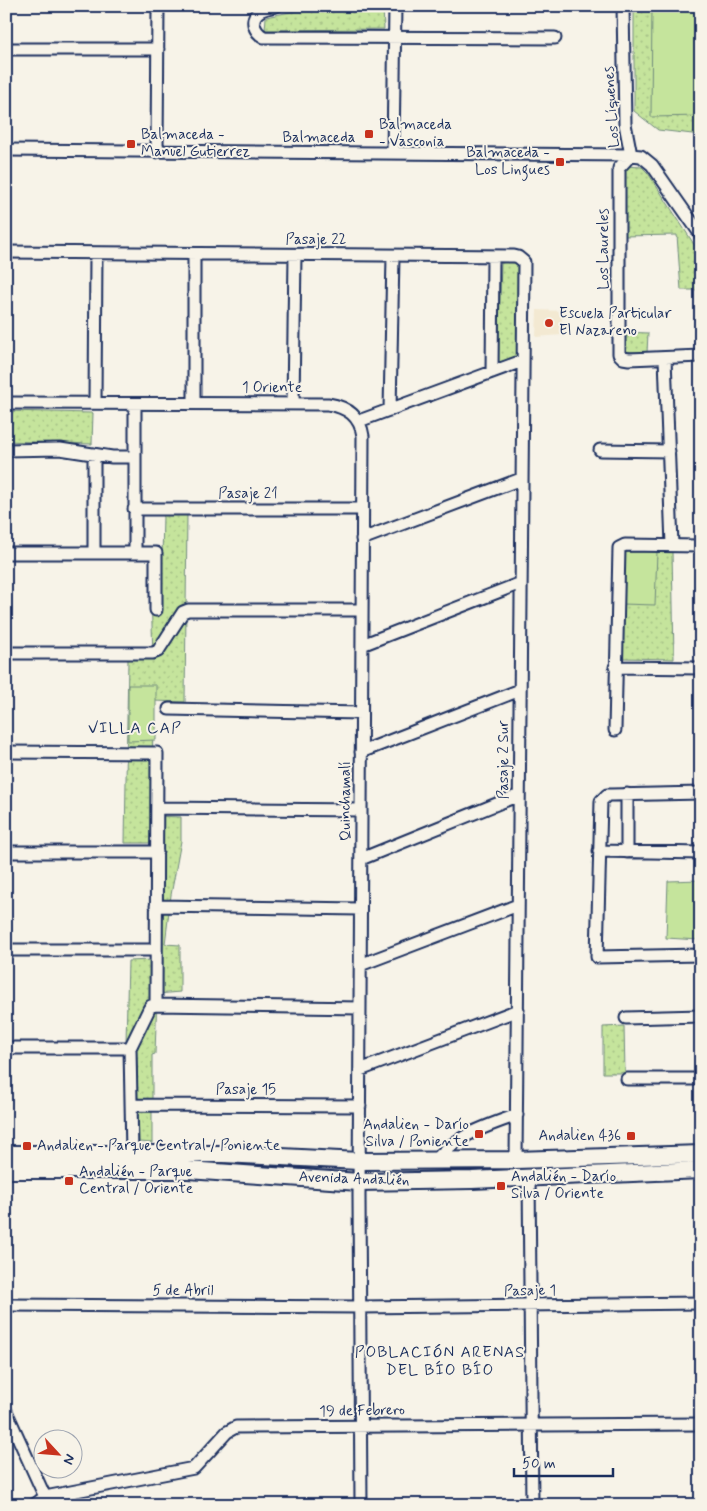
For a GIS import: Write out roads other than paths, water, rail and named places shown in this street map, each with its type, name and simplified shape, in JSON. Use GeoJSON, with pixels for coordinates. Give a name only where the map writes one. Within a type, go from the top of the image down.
{"type":"FeatureCollection","features":[{"type":"Feature","properties":{"kind":"main road","name":"Avenida Andalién"},"geometry":{"type":"LineString","coordinates":[[6,1154],[270,1156],[359,1161],[516,1160],[701,1154]]}},
{"type":"Feature","properties":{"kind":"main road","name":"Avenida Andalién"},"geometry":{"type":"LineString","coordinates":[[6,1170],[188,1170],[359,1182],[472,1180],[701,1170]]}},
{"type":"Feature","properties":{"kind":"street"},"geometry":{"type":"LineString","coordinates":[[157,152],[158,6]]}},
{"type":"Feature","properties":{"kind":"street"},"geometry":{"type":"LineString","coordinates":[[276,6],[258,12],[254,24],[257,32],[264,37],[555,38]]}},
{"type":"Feature","properties":{"kind":"street"},"geometry":{"type":"LineString","coordinates":[[393,153],[395,6]]}},
{"type":"Feature","properties":{"kind":"street","name":"Los Líquenes"},"geometry":{"type":"LineString","coordinates":[[623,6],[625,115],[631,155],[641,156],[652,165],[701,236]]}},
{"type":"Feature","properties":{"kind":"street"},"geometry":{"type":"LineString","coordinates":[[6,49],[158,49]]}},
{"type":"Feature","properties":{"kind":"street","name":"Balmaceda"},"geometry":{"type":"LineString","coordinates":[[6,150],[631,155]]}},
{"type":"Feature","properties":{"kind":"street","name":"Los Laureles"},"geometry":{"type":"LineString","coordinates":[[631,155],[619,168],[619,352],[626,359],[701,356]]}},
{"type":"Feature","properties":{"kind":"street","name":"Pasaje 22"},"geometry":{"type":"LineString","coordinates":[[6,252],[518,256],[524,262],[522,361]]}},
{"type":"Feature","properties":{"kind":"street"},"geometry":{"type":"LineString","coordinates":[[95,403],[96,253]]}},
{"type":"Feature","properties":{"kind":"street"},"geometry":{"type":"LineString","coordinates":[[194,254],[194,404]]}},
{"type":"Feature","properties":{"kind":"street"},"geometry":{"type":"LineString","coordinates":[[293,403],[295,255]]}},
{"type":"Feature","properties":{"kind":"street"},"geometry":{"type":"LineString","coordinates":[[390,410],[393,256]]}},
{"type":"Feature","properties":{"kind":"street"},"geometry":{"type":"LineString","coordinates":[[492,372],[493,256]]}},
{"type":"Feature","properties":{"kind":"street"},"geometry":{"type":"LineString","coordinates":[[665,358],[672,545]]}},
{"type":"Feature","properties":{"kind":"street"},"geometry":{"type":"LineString","coordinates":[[359,421],[522,361]]}},
{"type":"Feature","properties":{"kind":"street","name":"Pasaje 2 Sur"},"geometry":{"type":"LineString","coordinates":[[516,1160],[522,361]]}},
{"type":"Feature","properties":{"kind":"street","name":"1 Oriente"},"geometry":{"type":"LineString","coordinates":[[6,403],[293,403],[334,405],[346,409],[359,421]]}},
{"type":"Feature","properties":{"kind":"street"},"geometry":{"type":"LineString","coordinates":[[135,404],[135,553]]}},
{"type":"Feature","properties":{"kind":"street","name":"Quinchamalí"},"geometry":{"type":"LineString","coordinates":[[359,421],[363,436],[359,1161],[361,1505]]}},
{"type":"Feature","properties":{"kind":"street"},"geometry":{"type":"LineString","coordinates":[[6,450],[60,449],[112,457],[134,457]]}},
{"type":"Feature","properties":{"kind":"street"},"geometry":{"type":"LineString","coordinates":[[600,450],[668,451]]}},
{"type":"Feature","properties":{"kind":"street"},"geometry":{"type":"LineString","coordinates":[[94,454],[94,553]]}},
{"type":"Feature","properties":{"kind":"street"},"geometry":{"type":"LineString","coordinates":[[362,539],[521,479]]}},
{"type":"Feature","properties":{"kind":"street","name":"Pasaje 21"},"geometry":{"type":"LineString","coordinates":[[134,509],[362,509]]}},
{"type":"Feature","properties":{"kind":"street"},"geometry":{"type":"LineString","coordinates":[[615,730],[618,550],[620,546],[701,546]]}},
{"type":"Feature","properties":{"kind":"street"},"geometry":{"type":"LineString","coordinates":[[6,553],[156,553],[156,610]]}},
{"type":"Feature","properties":{"kind":"street"},"geometry":{"type":"LineString","coordinates":[[362,645],[521,583]]}},
{"type":"Feature","properties":{"kind":"street"},"geometry":{"type":"LineString","coordinates":[[6,652],[153,653],[158,651],[185,610],[362,610]]}},
{"type":"Feature","properties":{"kind":"street"},"geometry":{"type":"LineString","coordinates":[[615,667],[701,668]]}},
{"type":"Feature","properties":{"kind":"street"},"geometry":{"type":"LineString","coordinates":[[361,752],[520,690]]}},
{"type":"Feature","properties":{"kind":"street"},"geometry":{"type":"LineString","coordinates":[[169,709],[361,713]]}},
{"type":"Feature","properties":{"kind":"street"},"geometry":{"type":"LineString","coordinates":[[6,752],[157,753],[156,1004]]}},
{"type":"Feature","properties":{"kind":"street"},"geometry":{"type":"LineString","coordinates":[[701,793],[627,794],[611,795],[603,798],[600,805],[597,957],[701,955]]}},
{"type":"Feature","properties":{"kind":"street"},"geometry":{"type":"LineString","coordinates":[[627,794],[627,852]]}},
{"type":"Feature","properties":{"kind":"street"},"geometry":{"type":"LineString","coordinates":[[361,859],[519,795]]}},
{"type":"Feature","properties":{"kind":"street"},"geometry":{"type":"LineString","coordinates":[[157,808],[361,810]]}},
{"type":"Feature","properties":{"kind":"street"},"geometry":{"type":"LineString","coordinates":[[599,851],[701,853]]}},
{"type":"Feature","properties":{"kind":"street"},"geometry":{"type":"LineString","coordinates":[[6,852],[157,852]]}},
{"type":"Feature","properties":{"kind":"street"},"geometry":{"type":"LineString","coordinates":[[360,966],[518,905]]}},
{"type":"Feature","properties":{"kind":"street"},"geometry":{"type":"LineString","coordinates":[[156,906],[360,909]]}},
{"type":"Feature","properties":{"kind":"street"},"geometry":{"type":"LineString","coordinates":[[6,950],[156,950]]}},
{"type":"Feature","properties":{"kind":"street"},"geometry":{"type":"LineString","coordinates":[[132,1154],[130,1048],[149,1009],[156,1004],[360,1008]]}},
{"type":"Feature","properties":{"kind":"street"},"geometry":{"type":"LineString","coordinates":[[360,1070],[518,1010]]}},
{"type":"Feature","properties":{"kind":"street"},"geometry":{"type":"LineString","coordinates":[[626,1018],[701,1016]]}},
{"type":"Feature","properties":{"kind":"street"},"geometry":{"type":"LineString","coordinates":[[6,1048],[130,1048]]}},
{"type":"Feature","properties":{"kind":"street"},"geometry":{"type":"LineString","coordinates":[[627,1079],[701,1079]]}},
{"type":"Feature","properties":{"kind":"street","name":"Pasaje 15"},"geometry":{"type":"LineString","coordinates":[[132,1105],[360,1106]]}},
{"type":"Feature","properties":{"kind":"street"},"geometry":{"type":"LineString","coordinates":[[435,1161],[447,1148],[464,1136],[479,1128],[517,1115]]}},
{"type":"Feature","properties":{"kind":"street"},"geometry":{"type":"LineString","coordinates":[[529,1177],[532,1505]]}},
{"type":"Feature","properties":{"kind":"street","name":"Pasaje 1"},"geometry":{"type":"LineString","coordinates":[[360,1307],[701,1303]]}},
{"type":"Feature","properties":{"kind":"street","name":"5 de Abril"},"geometry":{"type":"LineString","coordinates":[[6,1305],[360,1307]]}},
{"type":"Feature","properties":{"kind":"street"},"geometry":{"type":"LineString","coordinates":[[6,1411],[45,1497],[34,1505]]}},
{"type":"Feature","properties":{"kind":"street","name":"19 de Febrero"},"geometry":{"type":"LineString","coordinates":[[45,1497],[194,1468],[231,1428],[361,1425],[701,1424]]}},
{"type":"Feature","properties":{"kind":"place","name":"Balmaceda - Vasconia"},"geometry":{"type":"Point","coordinates":[369,134]}},
{"type":"Feature","properties":{"kind":"place","name":"Balmaceda - Manuel Gutierrez"},"geometry":{"type":"Point","coordinates":[131,144]}},
{"type":"Feature","properties":{"kind":"place","name":"Balmaceda - Los Lingues"},"geometry":{"type":"Point","coordinates":[560,162]}},
{"type":"Feature","properties":{"kind":"place","name":"Escuela Particular El Nazareno"},"geometry":{"type":"Point","coordinates":[549,323]}},
{"type":"Feature","properties":{"kind":"place","name":"Andalien - Darío Silva / Poniente"},"geometry":{"type":"Point","coordinates":[479,1134]}},
{"type":"Feature","properties":{"kind":"place","name":"Andalien 436"},"geometry":{"type":"Point","coordinates":[631,1136]}},
{"type":"Feature","properties":{"kind":"place","name":"Andalien - Parque Central / Poniente"},"geometry":{"type":"Point","coordinates":[27,1146]}},
{"type":"Feature","properties":{"kind":"place","name":"Andalién - Parque Central / Oriente"},"geometry":{"type":"Point","coordinates":[69,1181]}},
{"type":"Feature","properties":{"kind":"place","name":"Andalién - Darío Silva / Oriente"},"geometry":{"type":"Point","coordinates":[501,1186]}},
{"type":"Feature","properties":{"kind":"district","name":"VILLA CAP"},"geometry":{"type":"Point","coordinates":[135,728]}},
{"type":"Feature","properties":{"kind":"district","name":"POBLACIÓN ARENAS DEL BÍO BÍO"},"geometry":{"type":"Point","coordinates":[440,1361]}}]}
